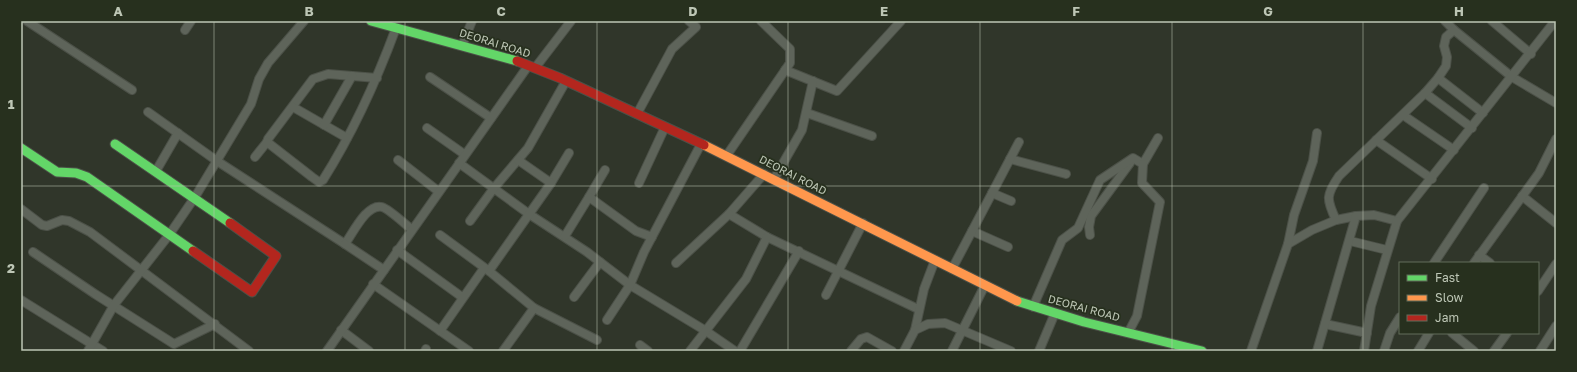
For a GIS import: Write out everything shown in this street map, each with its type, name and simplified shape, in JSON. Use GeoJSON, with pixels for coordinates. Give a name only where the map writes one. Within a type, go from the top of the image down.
{"type":"FeatureCollection","features":[{"type":"Feature","properties":{"kind":"street"},"geometry":{"type":"LineString","coordinates":[[185,30],[191,21]]}},
{"type":"Feature","properties":{"kind":"street"},"geometry":{"type":"LineString","coordinates":[[88,351],[114,305],[170,235],[195,198],[251,104],[259,79],[268,63],[304,21]]}},
{"type":"Feature","properties":{"kind":"street","name":"DEORAI ROAD"},"geometry":{"type":"LineString","coordinates":[[371,21],[512,59],[566,81],[727,155],[952,269],[1033,307],[1128,333],[1202,351]]}},
{"type":"Feature","properties":{"kind":"street"},"geometry":{"type":"LineString","coordinates":[[462,46],[472,21]]}},
{"type":"Feature","properties":{"kind":"street"},"geometry":{"type":"LineString","coordinates":[[327,351],[464,154],[531,67],[571,21]]}},
{"type":"Feature","properties":{"kind":"street"},"geometry":{"type":"LineString","coordinates":[[637,114],[672,49],[696,27],[689,21]]}},
{"type":"Feature","properties":{"kind":"street"},"geometry":{"type":"LineString","coordinates":[[727,155],[790,63],[790,49],[761,21]]}},
{"type":"Feature","properties":{"kind":"street"},"geometry":{"type":"LineString","coordinates":[[785,70],[837,91],[901,21]]}},
{"type":"Feature","properties":{"kind":"street"},"geometry":{"type":"LineString","coordinates":[[1445,21],[1512,77],[1556,103]]}},
{"type":"Feature","properties":{"kind":"street"},"geometry":{"type":"LineString","coordinates":[[1492,21],[1531,54]]}},
{"type":"Feature","properties":{"kind":"street"},"geometry":{"type":"LineString","coordinates":[[28,22],[132,90]]}},
{"type":"Feature","properties":{"kind":"street"},"geometry":{"type":"LineString","coordinates":[[1364,351],[1371,306],[1397,221],[1531,54],[1553,22]]}},
{"type":"Feature","properties":{"kind":"street"},"geometry":{"type":"LineString","coordinates":[[267,142],[319,182],[323,180],[347,138],[377,78],[390,25]]}},
{"type":"Feature","properties":{"kind":"street"},"geometry":{"type":"LineString","coordinates":[[1336,220],[1328,203],[1328,190],[1338,176],[1403,115],[1438,78],[1446,66],[1447,57],[1444,46],[1446,37],[1454,30]]}},
{"type":"Feature","properties":{"kind":"street"},"geometry":{"type":"LineString","coordinates":[[255,157],[294,107],[313,79],[328,74],[377,78]]}},
{"type":"Feature","properties":{"kind":"street"},"geometry":{"type":"LineString","coordinates":[[324,125],[352,76]]}},
{"type":"Feature","properties":{"kind":"street"},"geometry":{"type":"LineString","coordinates":[[430,77],[491,118]]}},
{"type":"Feature","properties":{"kind":"street"},"geometry":{"type":"LineString","coordinates":[[1438,78],[1483,113]]}},
{"type":"Feature","properties":{"kind":"street"},"geometry":{"type":"LineString","coordinates":[[470,221],[494,188],[528,148],[566,81]]}},
{"type":"Feature","properties":{"kind":"street"},"geometry":{"type":"LineString","coordinates":[[774,179],[802,130],[813,81]]}},
{"type":"Feature","properties":{"kind":"street"},"geometry":{"type":"LineString","coordinates":[[1425,93],[1472,128]]}},
{"type":"Feature","properties":{"kind":"street"},"geometry":{"type":"LineString","coordinates":[[294,107],[347,138]]}},
{"type":"Feature","properties":{"kind":"street"},"geometry":{"type":"LineString","coordinates":[[148,112],[217,161],[384,270]]}},
{"type":"Feature","properties":{"kind":"street"},"geometry":{"type":"LineString","coordinates":[[807,113],[872,136]]}},
{"type":"Feature","properties":{"kind":"street"},"geometry":{"type":"LineString","coordinates":[[1403,115],[1454,150]]}},
{"type":"Feature","properties":{"kind":"street"},"geometry":{"type":"LineString","coordinates":[[639,183],[665,127]]}},
{"type":"Feature","properties":{"kind":"street"},"geometry":{"type":"LineString","coordinates":[[427,128],[464,154]]}},
{"type":"Feature","properties":{"kind":"street"},"geometry":{"type":"LineString","coordinates":[[156,171],[178,133]]}},
{"type":"Feature","properties":{"kind":"street"},"geometry":{"type":"LineString","coordinates":[[1251,351],[1288,244],[1294,215],[1313,161],[1317,133]]}},
{"type":"Feature","properties":{"kind":"street"},"geometry":{"type":"LineString","coordinates":[[1128,333],[1137,316],[1160,202],[1142,183],[1142,164],[1158,138]]}},
{"type":"Feature","properties":{"kind":"street"},"geometry":{"type":"LineString","coordinates":[[1376,140],[1432,179]]}},
{"type":"Feature","properties":{"kind":"street"},"geometry":{"type":"LineString","coordinates":[[1475,262],[1539,173],[1556,140]]}},
{"type":"Feature","properties":{"kind":"street"},"geometry":{"type":"LineString","coordinates":[[952,269],[1019,142]]}},
{"type":"Feature","properties":{"kind":"street"},"geometry":{"type":"LineString","coordinates":[[21,148],[56,172],[76,173],[87,176],[252,292],[271,266],[276,256],[195,198],[115,144]]}},
{"type":"Feature","properties":{"kind":"street"},"geometry":{"type":"LineString","coordinates":[[607,320],[630,285],[652,237],[701,144]]}},
{"type":"Feature","properties":{"kind":"street"},"geometry":{"type":"LineString","coordinates":[[440,331],[462,297],[529,214],[569,153]]}},
{"type":"Feature","properties":{"kind":"street"},"geometry":{"type":"LineString","coordinates":[[1133,158],[1142,164]]}},
{"type":"Feature","properties":{"kind":"street"},"geometry":{"type":"LineString","coordinates":[[1090,235],[1089,227],[1091,216],[1133,158]]}},
{"type":"Feature","properties":{"kind":"street"},"geometry":{"type":"LineString","coordinates":[[1033,307],[1062,240],[1078,228],[1100,180],[1133,158]]}},
{"type":"Feature","properties":{"kind":"street"},"geometry":{"type":"LineString","coordinates":[[1010,159],[1066,174]]}},
{"type":"Feature","properties":{"kind":"street"},"geometry":{"type":"LineString","coordinates":[[398,160],[438,191]]}},
{"type":"Feature","properties":{"kind":"street"},"geometry":{"type":"LineString","coordinates":[[518,160],[550,183]]}},
{"type":"Feature","properties":{"kind":"street"},"geometry":{"type":"LineString","coordinates":[[459,162],[529,214],[565,236],[630,285],[706,331],[735,351]]}},
{"type":"Feature","properties":{"kind":"street"},"geometry":{"type":"LineString","coordinates":[[565,236],[605,170]]}},
{"type":"Feature","properties":{"kind":"street"},"geometry":{"type":"LineString","coordinates":[[676,263],[729,214],[764,174]]}},
{"type":"Feature","properties":{"kind":"street"},"geometry":{"type":"LineString","coordinates":[[1435,262],[1484,188]]}},
{"type":"Feature","properties":{"kind":"street"},"geometry":{"type":"LineString","coordinates":[[992,192],[1011,201]]}},
{"type":"Feature","properties":{"kind":"street"},"geometry":{"type":"LineString","coordinates":[[1522,196],[1556,223]]}},
{"type":"Feature","properties":{"kind":"street"},"geometry":{"type":"LineString","coordinates":[[589,197],[636,231],[652,237]]}},
{"type":"Feature","properties":{"kind":"street"},"geometry":{"type":"LineString","coordinates":[[345,244],[367,211],[375,206],[383,207],[411,229]]}},
{"type":"Feature","properties":{"kind":"street"},"geometry":{"type":"LineString","coordinates":[[21,209],[42,225],[47,226],[62,220],[69,221],[90,232],[142,269],[249,351]]}},
{"type":"Feature","properties":{"kind":"street"},"geometry":{"type":"LineString","coordinates":[[729,214],[767,237],[839,270],[918,309]]}},
{"type":"Feature","properties":{"kind":"street"},"geometry":{"type":"LineString","coordinates":[[1288,244],[1312,230],[1336,220],[1356,216],[1374,215],[1397,221]]}},
{"type":"Feature","properties":{"kind":"street"},"geometry":{"type":"LineString","coordinates":[[1317,351],[1356,216]]}},
{"type":"Feature","properties":{"kind":"street"},"geometry":{"type":"LineString","coordinates":[[826,295],[863,223]]}},
{"type":"Feature","properties":{"kind":"street"},"geometry":{"type":"LineString","coordinates":[[972,231],[1008,247]]}},
{"type":"Feature","properties":{"kind":"street"},"geometry":{"type":"LineString","coordinates":[[440,235],[486,269],[534,308],[597,340]]}},
{"type":"Feature","properties":{"kind":"street"},"geometry":{"type":"LineString","coordinates":[[690,351],[746,278],[767,237]]}},
{"type":"Feature","properties":{"kind":"street"},"geometry":{"type":"LineString","coordinates":[[1350,241],[1387,250]]}},
{"type":"Feature","properties":{"kind":"street"},"geometry":{"type":"LineString","coordinates":[[398,250],[462,297]]}},
{"type":"Feature","properties":{"kind":"street"},"geometry":{"type":"LineString","coordinates":[[740,351],[799,251]]}},
{"type":"Feature","properties":{"kind":"street"},"geometry":{"type":"LineString","coordinates":[[33,252],[174,344],[215,324]]}},
{"type":"Feature","properties":{"kind":"street"},"geometry":{"type":"LineString","coordinates":[[1479,255],[1489,262]]}},
{"type":"Feature","properties":{"kind":"street"},"geometry":{"type":"LineString","coordinates":[[904,351],[915,330],[918,309],[928,276],[935,260]]}},
{"type":"Feature","properties":{"kind":"street"},"geometry":{"type":"LineString","coordinates":[[574,297],[600,262]]}},
{"type":"Feature","properties":{"kind":"street"},"geometry":{"type":"LineString","coordinates":[[1539,290],[1556,264]]}},
{"type":"Feature","properties":{"kind":"street"},"geometry":{"type":"LineString","coordinates":[[373,284],[469,351]]}},
{"type":"Feature","properties":{"kind":"street"},"geometry":{"type":"LineString","coordinates":[[952,351],[986,285]]}},
{"type":"Feature","properties":{"kind":"street"},"geometry":{"type":"LineString","coordinates":[[21,300],[103,351]]}},
{"type":"Feature","properties":{"kind":"street"},"geometry":{"type":"LineString","coordinates":[[503,351],[534,308]]}},
{"type":"Feature","properties":{"kind":"street"},"geometry":{"type":"LineString","coordinates":[[1039,351],[1055,313]]}},
{"type":"Feature","properties":{"kind":"street"},"geometry":{"type":"LineString","coordinates":[[1384,351],[1390,333],[1399,319]]}},
{"type":"Feature","properties":{"kind":"street"},"geometry":{"type":"LineString","coordinates":[[915,330],[928,324],[945,323],[1009,350]]}},
{"type":"Feature","properties":{"kind":"street"},"geometry":{"type":"LineString","coordinates":[[1325,324],[1366,333]]}},
{"type":"Feature","properties":{"kind":"street"},"geometry":{"type":"LineString","coordinates":[[1540,351],[1556,326]]}},
{"type":"Feature","properties":{"kind":"street"},"geometry":{"type":"LineString","coordinates":[[341,330],[369,351]]}},
{"type":"Feature","properties":{"kind":"street"},"geometry":{"type":"LineString","coordinates":[[1418,351],[1428,334]]}},
{"type":"Feature","properties":{"kind":"street"},"geometry":{"type":"LineString","coordinates":[[1453,334],[1474,351]]}},
{"type":"Feature","properties":{"kind":"street"},"geometry":{"type":"LineString","coordinates":[[1494,351],[1506,334]]}},
{"type":"Feature","properties":{"kind":"street"},"geometry":{"type":"LineString","coordinates":[[851,351],[861,339],[867,337],[892,351]]}},
{"type":"Feature","properties":{"kind":"street"},"geometry":{"type":"LineString","coordinates":[[1161,351],[1166,342]]}},
{"type":"Feature","properties":{"kind":"street"},"geometry":{"type":"LineString","coordinates":[[640,345],[648,351]]}},
{"type":"Feature","properties":{"kind":"traffic: fast"},"geometry":{"type":"LineString","coordinates":[[371,21],[517,61]]}},
{"type":"Feature","properties":{"kind":"traffic: fast"},"geometry":{"type":"LineString","coordinates":[[115,144],[230,223]]}},
{"type":"Feature","properties":{"kind":"traffic: fast"},"geometry":{"type":"LineString","coordinates":[[21,148],[57,172],[76,173],[87,177],[193,251]]}},
{"type":"Feature","properties":{"kind":"traffic: fast"},"geometry":{"type":"LineString","coordinates":[[1017,301],[1084,322],[1202,351]]}},
{"type":"Feature","properties":{"kind":"traffic: slow"},"geometry":{"type":"LineString","coordinates":[[704,145],[1017,301]]}},
{"type":"Feature","properties":{"kind":"traffic: jam"},"geometry":{"type":"LineString","coordinates":[[517,61],[560,78],[704,145]]}},
{"type":"Feature","properties":{"kind":"traffic: jam"},"geometry":{"type":"LineString","coordinates":[[193,251],[252,292],[276,256],[230,223]]}}]}
